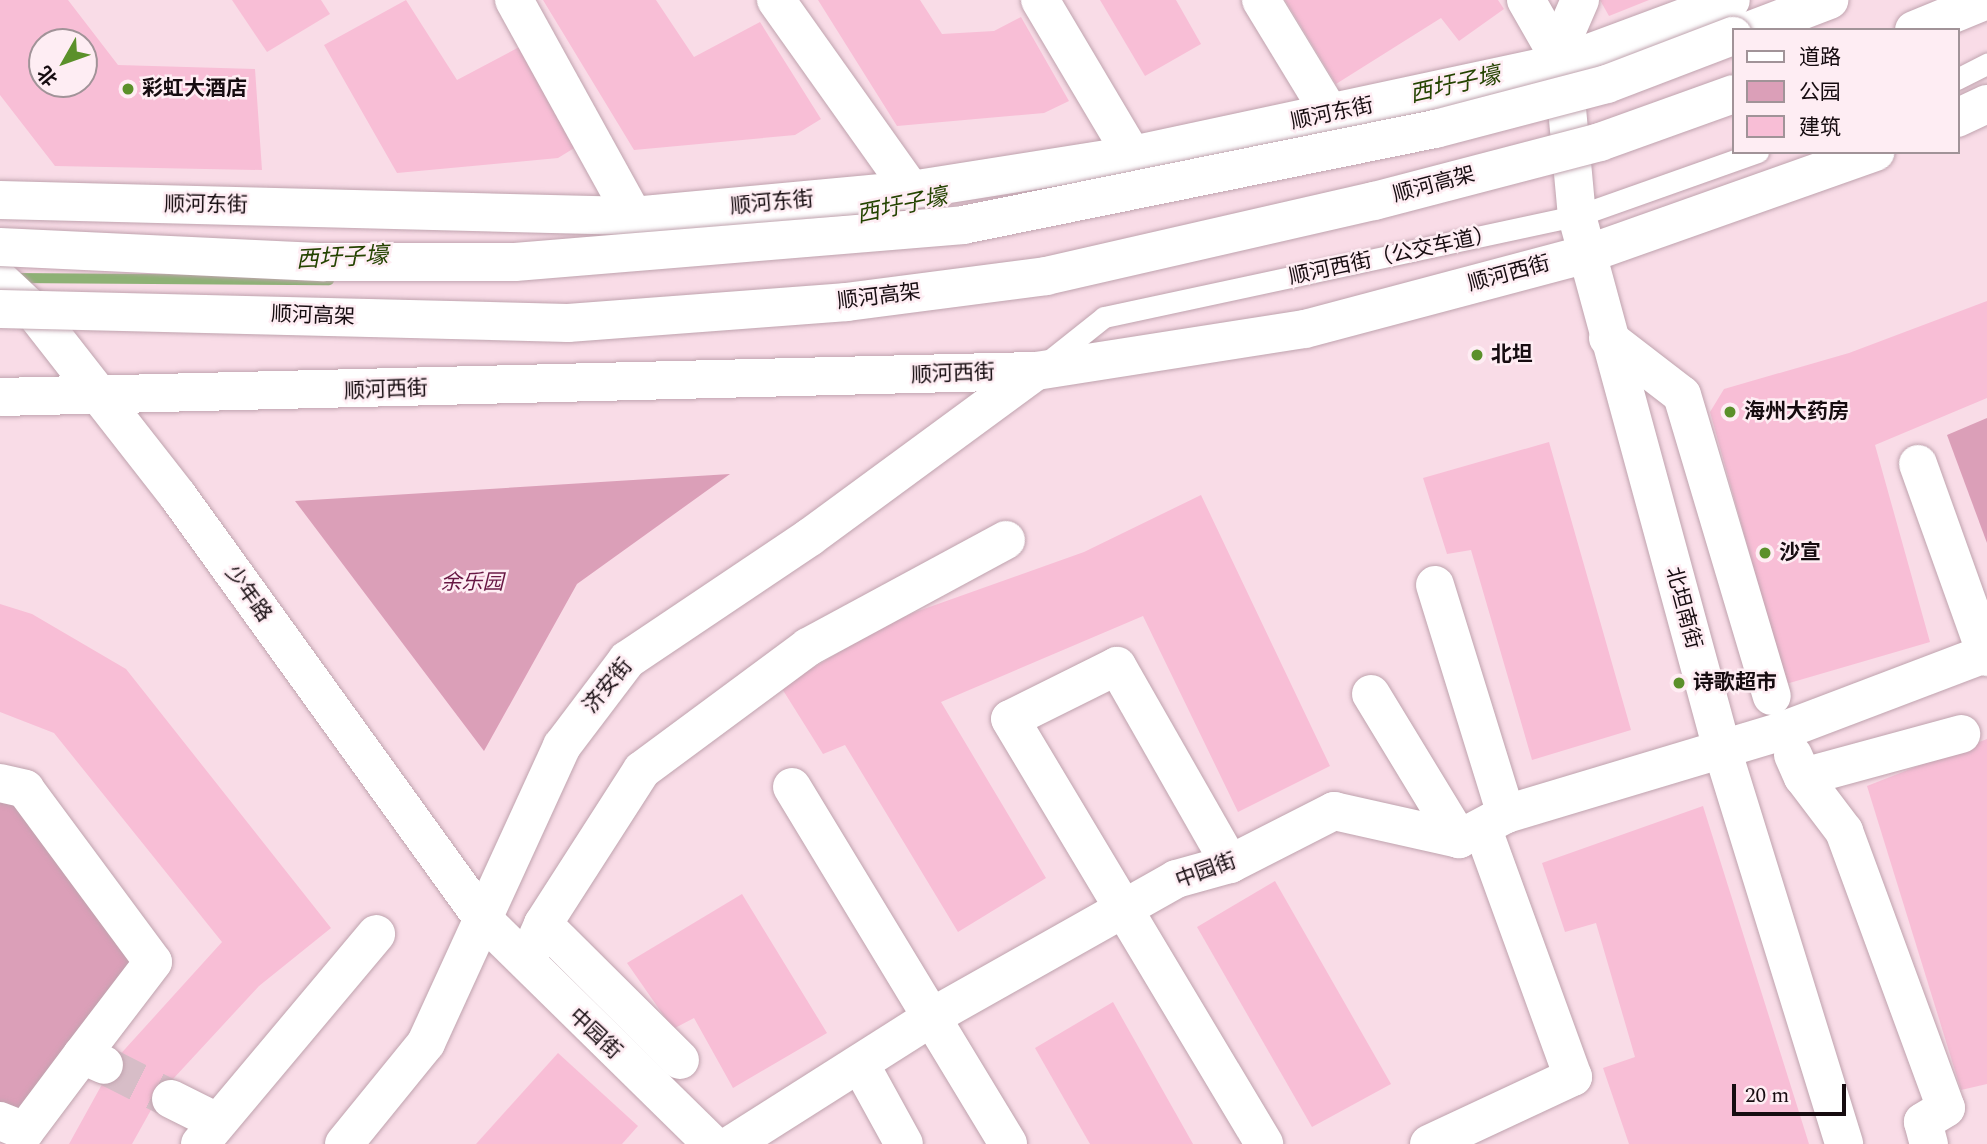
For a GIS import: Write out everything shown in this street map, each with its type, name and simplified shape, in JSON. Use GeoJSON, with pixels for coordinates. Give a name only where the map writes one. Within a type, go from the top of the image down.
{"type":"FeatureCollection","features":[{"type":"Feature","properties":{"kind":"main road"},"geometry":{"type":"LineString","coordinates":[[514,0],[633,216]]}},
{"type":"Feature","properties":{"kind":"main road"},"geometry":{"type":"LineString","coordinates":[[776,0],[911,190]]}},
{"type":"Feature","properties":{"kind":"main road"},"geometry":{"type":"LineString","coordinates":[[1040,0],[1132,155]]}},
{"type":"Feature","properties":{"kind":"main road"},"geometry":{"type":"LineString","coordinates":[[1261,0],[1331,115]]}},
{"type":"Feature","properties":{"kind":"main road"},"geometry":{"type":"LineString","coordinates":[[1526,0],[1562,63]]}},
{"type":"Feature","properties":{"kind":"main road"},"geometry":{"type":"LineString","coordinates":[[1562,63],[1561,44],[1580,0]]}},
{"type":"Feature","properties":{"kind":"main road","name":"顺河东街"},"geometry":{"type":"LineString","coordinates":[[0,200],[633,216],[911,190],[1132,155],[1331,115],[1562,63],[1731,0]]}},
{"type":"Feature","properties":{"kind":"main road"},"geometry":{"type":"LineString","coordinates":[[1756,28],[1829,0]]}},
{"type":"Feature","properties":{"kind":"main road"},"geometry":{"type":"LineString","coordinates":[[1919,28],[1987,0]]}},
{"type":"Feature","properties":{"kind":"main road"},"geometry":{"type":"LineString","coordinates":[[0,247],[324,262],[515,262],[963,225],[1435,129],[1607,84],[1731,37]]}},
{"type":"Feature","properties":{"kind":"main road","name":"北坦南街"},"geometry":{"type":"LineString","coordinates":[[1562,63],[1577,216],[1608,338],[1722,750],[1844,1144]]}},
{"type":"Feature","properties":{"kind":"main road","name":"顺河高架"},"geometry":{"type":"LineString","coordinates":[[12,312],[74,309],[568,323],[847,302],[1006,281],[1374,201],[1600,142],[1731,95]]}},
{"type":"Feature","properties":{"kind":"main road"},"geometry":{"type":"LineString","coordinates":[[1959,117],[1987,104]]}},
{"type":"Feature","properties":{"kind":"main road","name":"顺河西街"},"geometry":{"type":"LineString","coordinates":[[0,397],[103,398],[1036,372],[1305,329],[1587,254],[1869,154]]}},
{"type":"Feature","properties":{"kind":"main road"},"geometry":{"type":"LineString","coordinates":[[0,235],[69,250]]}},
{"type":"Feature","properties":{"kind":"main road","name":"少年路"},"geometry":{"type":"LineString","coordinates":[[0,280],[12,312],[103,398],[483,919]]}},
{"type":"Feature","properties":{"kind":"main road"},"geometry":{"type":"LineString","coordinates":[[1608,338],[1682,395],[1777,713],[1803,777],[1844,831],[1946,1108],[1923,1122],[1929,1144]]}},
{"type":"Feature","properties":{"kind":"main road","name":"济安街"},"geometry":{"type":"LineString","coordinates":[[344,1144],[426,1043],[562,746],[627,660],[810,537],[1036,372]]}},
{"type":"Feature","properties":{"kind":"main road"},"geometry":{"type":"LineString","coordinates":[[1918,464],[1987,654]]}},
{"type":"Feature","properties":{"kind":"main road"},"geometry":{"type":"LineString","coordinates":[[524,967],[543,924],[642,770],[808,647],[1006,540]]}},
{"type":"Feature","properties":{"kind":"main road"},"geometry":{"type":"LineString","coordinates":[[1429,1144],[1573,1077],[1483,828],[1435,585]]}},
{"type":"Feature","properties":{"kind":"main road","name":"中园街"},"geometry":{"type":"LineString","coordinates":[[732,1144],[935,1015],[1122,913],[1177,879],[1230,864],[1334,811],[1483,828],[1722,750],[1777,713],[1987,654]]}},
{"type":"Feature","properties":{"kind":"main road"},"geometry":{"type":"LineString","coordinates":[[1230,864],[1117,666],[1010,719],[1122,913],[1264,1144]]}},
{"type":"Feature","properties":{"kind":"main road"},"geometry":{"type":"LineString","coordinates":[[1371,694],[1483,828]]}},
{"type":"Feature","properties":{"kind":"main road"},"geometry":{"type":"LineString","coordinates":[[1803,777],[1961,734]]}},
{"type":"Feature","properties":{"kind":"main road"},"geometry":{"type":"LineString","coordinates":[[0,783],[25,789],[153,962],[93,1060],[25,1132],[0,1121]]}},
{"type":"Feature","properties":{"kind":"main road"},"geometry":{"type":"LineString","coordinates":[[792,787],[935,1015],[1008,1144]]}},
{"type":"Feature","properties":{"kind":"main road","name":"中园街"},"geometry":{"type":"LineString","coordinates":[[483,919],[524,967],[712,1144]]}},
{"type":"Feature","properties":{"kind":"main road"},"geometry":{"type":"LineString","coordinates":[[543,924],[680,1060]]}},
{"type":"Feature","properties":{"kind":"main road"},"geometry":{"type":"LineString","coordinates":[[171,1099],[209,1133],[376,934]]}},
{"type":"Feature","properties":{"kind":"main road"},"geometry":{"type":"LineString","coordinates":[[860,1063],[904,1144]]}},
{"type":"Feature","properties":{"kind":"lane"},"geometry":{"type":"LineString","coordinates":[[1959,78],[1987,64]]}},
{"type":"Feature","properties":{"kind":"lane","name":"顺河西街（公交车道）"},"geometry":{"type":"LineString","coordinates":[[1036,372],[1104,317],[1577,216],[1752,154]]}},
{"type":"Feature","properties":{"kind":"green space"},"geometry":{"type":"Polygon","coordinates":[[[1987,418],[1987,543],[1947,435],[1987,418]]]}},
{"type":"Feature","properties":{"kind":"green space","name":"余乐园"},"geometry":{"type":"Polygon","coordinates":[[[730,474],[577,584],[484,751],[295,501],[730,474]]]}},
{"type":"Feature","properties":{"kind":"green space"},"geometry":{"type":"Polygon","coordinates":[[[0,783],[153,962],[25,1131],[0,1121],[0,783]]]}},
{"type":"Feature","properties":{"kind":"building","name":"彩虹大酒店"},"geometry":{"type":"Polygon","coordinates":[[[0,0],[68,0],[90,28],[28,28],[28,98],[98,98],[98,39],[118,65],[255,69],[262,170],[55,166],[0,95],[0,0]]]}},
{"type":"Feature","properties":{"kind":"building"},"geometry":{"type":"Polygon","coordinates":[[[232,0],[321,0],[330,14],[267,52],[232,0]]]}},
{"type":"Feature","properties":{"kind":"building"},"geometry":{"type":"Polygon","coordinates":[[[406,0],[457,80],[523,45],[584,142],[558,158],[397,173],[324,45],[406,0]]]}},
{"type":"Feature","properties":{"kind":"building"},"geometry":{"type":"Polygon","coordinates":[[[543,0],[656,0],[694,57],[760,22],[821,119],[795,135],[634,150],[543,0]]]}},
{"type":"Feature","properties":{"kind":"building"},"geometry":{"type":"Polygon","coordinates":[[[818,0],[920,0],[942,34],[994,31],[1021,17],[1069,101],[1044,113],[897,126],[818,0]]]}},
{"type":"Feature","properties":{"kind":"building"},"geometry":{"type":"Polygon","coordinates":[[[1100,0],[1176,0],[1201,44],[1145,76],[1100,0]]]}},
{"type":"Feature","properties":{"kind":"building"},"geometry":{"type":"Polygon","coordinates":[[[1285,0],[1498,0],[1504,9],[1459,41],[1441,18],[1336,84],[1285,0]]]}},
{"type":"Feature","properties":{"kind":"building"},"geometry":{"type":"Polygon","coordinates":[[[1600,0],[1649,0],[1609,16],[1600,0]]]}},
{"type":"Feature","properties":{"kind":"building"},"geometry":{"type":"Polygon","coordinates":[[[1987,301],[1987,398],[1875,445],[1930,642],[1786,684],[1710,412],[1724,389],[1849,353],[1987,301]]]}},
{"type":"Feature","properties":{"kind":"building"},"geometry":{"type":"Polygon","coordinates":[[[1549,442],[1631,730],[1532,760],[1471,550],[1447,554],[1423,478],[1549,442]]]}},
{"type":"Feature","properties":{"kind":"building"},"geometry":{"type":"Polygon","coordinates":[[[1201,495],[1330,766],[1238,812],[1143,616],[941,702],[1046,878],[958,932],[845,745],[823,754],[781,687],[893,620],[1084,552],[1201,495]]]}},
{"type":"Feature","properties":{"kind":"building"},"geometry":{"type":"Polygon","coordinates":[[[0,604],[32,614],[126,669],[331,928],[259,986],[161,1092],[132,1144],[69,1144],[116,1059],[222,942],[54,733],[0,712],[0,604]]]}},
{"type":"Feature","properties":{"kind":"building"},"geometry":{"type":"Polygon","coordinates":[[[1987,739],[1987,1084],[1961,1090],[1867,786],[1987,739]]]}},
{"type":"Feature","properties":{"kind":"building"},"geometry":{"type":"Polygon","coordinates":[[[1703,806],[1809,1144],[1629,1144],[1603,1068],[1635,1057],[1596,923],[1565,932],[1542,863],[1703,806]]]}},
{"type":"Feature","properties":{"kind":"building"},"geometry":{"type":"Polygon","coordinates":[[[1275,881],[1391,1084],[1312,1127],[1197,927],[1275,881]]]}},
{"type":"Feature","properties":{"kind":"building"},"geometry":{"type":"Polygon","coordinates":[[[742,894],[827,1033],[733,1088],[694,1018],[673,1029],[627,963],[742,894]]]}},
{"type":"Feature","properties":{"kind":"building"},"geometry":{"type":"Polygon","coordinates":[[[1113,1002],[1193,1144],[1090,1144],[1035,1048],[1113,1002]]]}},
{"type":"Feature","properties":{"kind":"building"},"geometry":{"type":"Polygon","coordinates":[[[558,1053],[638,1126],[622,1144],[476,1144],[558,1053]]]}},
{"type":"Feature","properties":{"kind":"waterway","name":"西圩子壕"},"geometry":{"type":"LineString","coordinates":[[13,278],[329,280]]}},
{"type":"Feature","properties":{"kind":"tunnel"},"geometry":{"type":"LineString","coordinates":[[104,1065],[171,1099]]}},
{"type":"Feature","properties":{"kind":"place","name":"彩虹大酒店"},"geometry":{"type":"Point","coordinates":[128,89]}},
{"type":"Feature","properties":{"kind":"place","name":"北坦"},"geometry":{"type":"Point","coordinates":[1477,355]}},
{"type":"Feature","properties":{"kind":"place","name":"海州大药房"},"geometry":{"type":"Point","coordinates":[1730,412]}},
{"type":"Feature","properties":{"kind":"place","name":"沙宣"},"geometry":{"type":"Point","coordinates":[1765,553]}},
{"type":"Feature","properties":{"kind":"place","name":"诗歌超市"},"geometry":{"type":"Point","coordinates":[1679,683]}}]}
